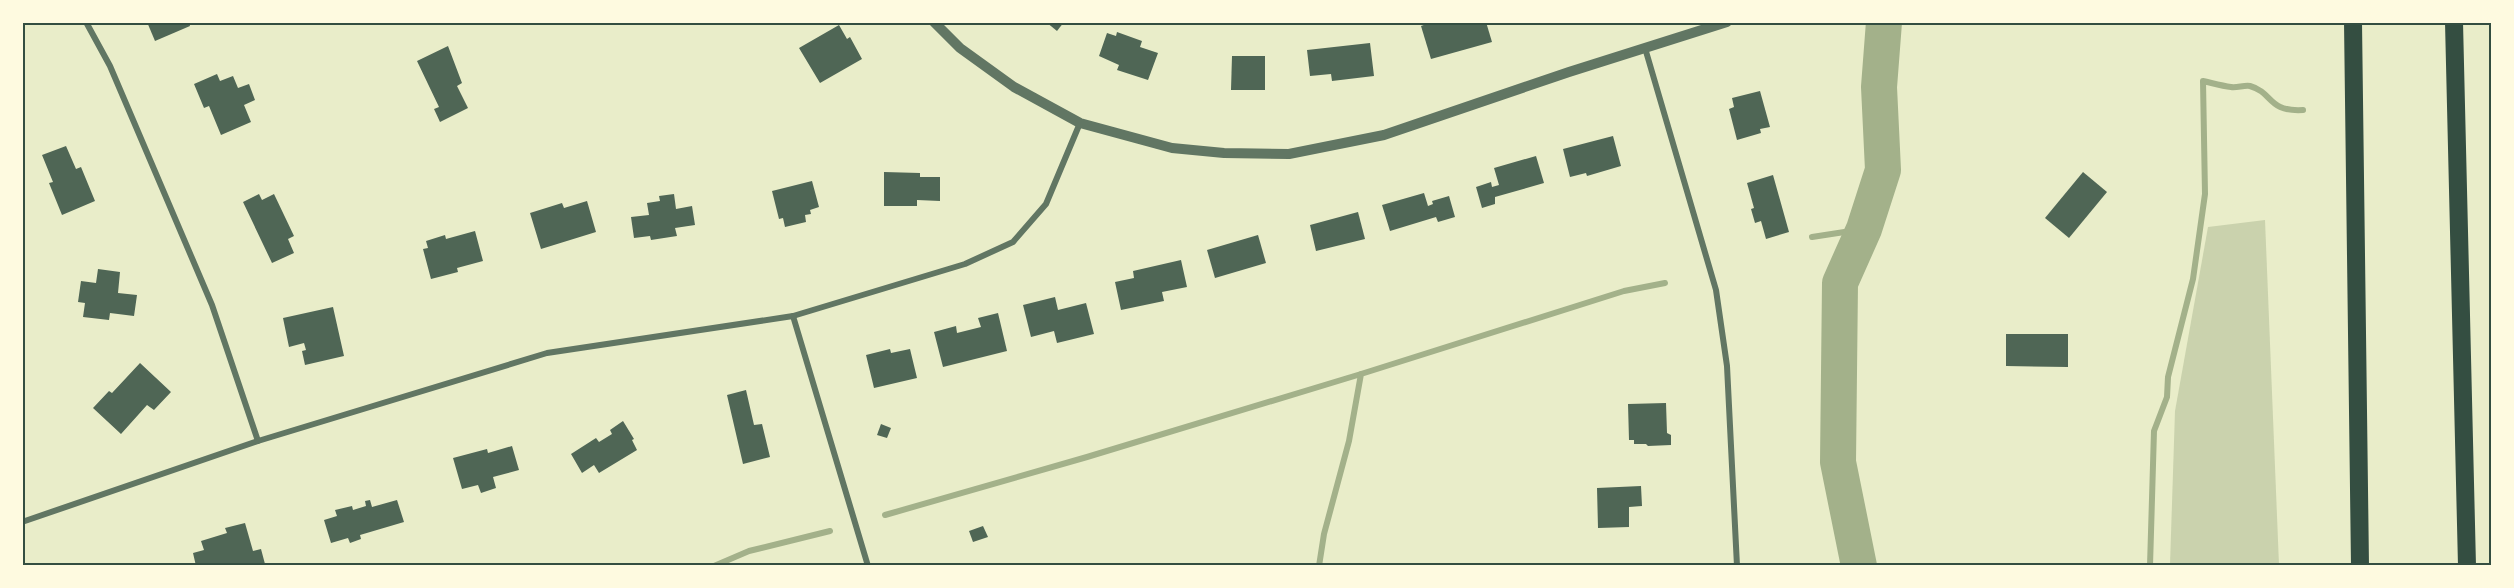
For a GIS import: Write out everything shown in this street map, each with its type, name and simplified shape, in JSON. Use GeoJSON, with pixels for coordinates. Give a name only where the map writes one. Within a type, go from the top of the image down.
{"type":"FeatureCollection","features":[{"type":"Feature","properties":{"kind":"highway"},"geometry":{"type":"LineString","coordinates":[[2354,22],[2360,566]]}},
{"type":"Feature","properties":{"kind":"highway"},"geometry":{"type":"LineString","coordinates":[[2454,22],[2467,566]]}},
{"type":"Feature","properties":{"kind":"street"},"geometry":{"type":"LineString","coordinates":[[86,22],[110,66],[212,305],[258,441]]}},
{"type":"Feature","properties":{"kind":"street"},"geometry":{"type":"LineString","coordinates":[[934,22],[960,48],[1014,87],[1080,123],[1172,148],[1224,153],[1289,154],[1384,135],[1727,22]]}},
{"type":"Feature","properties":{"kind":"street"},"geometry":{"type":"LineString","coordinates":[[1645,48],[1716,290],[1727,366],[1737,566]]}},
{"type":"Feature","properties":{"kind":"street"},"geometry":{"type":"LineString","coordinates":[[22,522],[258,441],[547,353],[794,316],[965,264],[1013,242],[1046,204],[1080,123]]}},
{"type":"Feature","properties":{"kind":"street"},"geometry":{"type":"LineString","coordinates":[[794,316],[868,566]]}},
{"type":"Feature","properties":{"kind":"green space"},"geometry":{"type":"Polygon","coordinates":[[[2265,220],[2279,565],[2170,565],[2175,411],[2208,227],[2265,220]]]}},
{"type":"Feature","properties":{"kind":"building"},"geometry":{"type":"Polygon","coordinates":[[[147,22],[189,22],[190,26],[155,41],[147,22]]]}},
{"type":"Feature","properties":{"kind":"building"},"geometry":{"type":"Polygon","coordinates":[[[1046,22],[1064,22],[1057,31],[1046,22]]]}},
{"type":"Feature","properties":{"kind":"building"},"geometry":{"type":"Polygon","coordinates":[[[1432,22],[1486,22],[1492,42],[1431,59],[1421,26],[1432,22]]]}},
{"type":"Feature","properties":{"kind":"building"},"geometry":{"type":"Polygon","coordinates":[[[839,25],[847,39],[850,37],[862,59],[820,83],[799,48],[839,25]]]}},
{"type":"Feature","properties":{"kind":"building"},"geometry":{"type":"Polygon","coordinates":[[[1117,32],[1142,41],[1140,47],[1158,53],[1148,80],[1117,70],[1119,65],[1099,56],[1107,33],[1116,36],[1117,32]]]}},
{"type":"Feature","properties":{"kind":"building"},"geometry":{"type":"Polygon","coordinates":[[[1370,43],[1374,76],[1332,81],[1331,74],[1310,76],[1307,50],[1370,43]]]}},
{"type":"Feature","properties":{"kind":"building"},"geometry":{"type":"Polygon","coordinates":[[[448,46],[462,83],[457,86],[468,108],[440,122],[434,109],[439,107],[417,61],[448,46]]]}},
{"type":"Feature","properties":{"kind":"building"},"geometry":{"type":"Polygon","coordinates":[[[1232,56],[1265,56],[1265,90],[1231,90],[1232,56]]]}},
{"type":"Feature","properties":{"kind":"building"},"geometry":{"type":"Polygon","coordinates":[[[217,74],[220,81],[233,76],[238,88],[249,84],[255,100],[244,105],[251,122],[221,135],[209,106],[204,108],[194,84],[217,74]]]}},
{"type":"Feature","properties":{"kind":"building"},"geometry":{"type":"Polygon","coordinates":[[[1760,91],[1770,127],[1760,129],[1761,133],[1737,140],[1729,109],[1734,107],[1732,98],[1760,91]]]}},
{"type":"Feature","properties":{"kind":"building"},"geometry":{"type":"Polygon","coordinates":[[[1613,136],[1621,166],[1587,176],[1586,173],[1570,177],[1563,149],[1613,136]]]}},
{"type":"Feature","properties":{"kind":"building"},"geometry":{"type":"Polygon","coordinates":[[[66,146],[76,169],[81,167],[95,201],[62,215],[49,183],[53,182],[42,155],[66,146]]]}},
{"type":"Feature","properties":{"kind":"building"},"geometry":{"type":"Polygon","coordinates":[[[1536,156],[1544,183],[1495,197],[1495,204],[1482,208],[1476,187],[1491,182],[1492,187],[1499,185],[1494,168],[1536,156]]]}},
{"type":"Feature","properties":{"kind":"building"},"geometry":{"type":"Polygon","coordinates":[[[884,172],[920,173],[920,177],[940,177],[940,201],[917,200],[917,206],[884,206],[884,172]]]}},
{"type":"Feature","properties":{"kind":"building"},"geometry":{"type":"Polygon","coordinates":[[[2083,172],[2107,192],[2069,238],[2045,218],[2083,172]]]}},
{"type":"Feature","properties":{"kind":"building"},"geometry":{"type":"Polygon","coordinates":[[[1773,175],[1789,232],[1766,239],[1761,221],[1755,223],[1751,209],[1754,208],[1747,183],[1773,175]]]}},
{"type":"Feature","properties":{"kind":"building"},"geometry":{"type":"Polygon","coordinates":[[[812,181],[819,207],[810,210],[811,214],[805,215],[806,222],[785,227],[783,218],[779,219],[772,191],[812,181]]]}},
{"type":"Feature","properties":{"kind":"building"},"geometry":{"type":"Polygon","coordinates":[[[1424,193],[1428,206],[1433,204],[1432,201],[1449,196],[1455,217],[1438,222],[1436,217],[1390,231],[1382,205],[1424,193]]]}},
{"type":"Feature","properties":{"kind":"building"},"geometry":{"type":"Polygon","coordinates":[[[259,194],[262,200],[274,194],[294,236],[288,239],[294,253],[272,263],[243,202],[259,194]]]}},
{"type":"Feature","properties":{"kind":"building"},"geometry":{"type":"Polygon","coordinates":[[[674,194],[676,209],[692,206],[695,225],[675,228],[677,236],[651,240],[650,236],[634,238],[631,217],[649,215],[647,203],[660,201],[659,196],[674,194]]]}},
{"type":"Feature","properties":{"kind":"building"},"geometry":{"type":"Polygon","coordinates":[[[587,201],[596,232],[541,249],[530,213],[562,203],[564,208],[587,201]]]}},
{"type":"Feature","properties":{"kind":"building"},"geometry":{"type":"Polygon","coordinates":[[[1358,212],[1365,239],[1316,251],[1310,225],[1358,212]]]}},
{"type":"Feature","properties":{"kind":"building"},"geometry":{"type":"Polygon","coordinates":[[[475,231],[483,261],[457,268],[458,272],[431,279],[423,249],[428,248],[426,241],[445,235],[446,239],[475,231]]]}},
{"type":"Feature","properties":{"kind":"building"},"geometry":{"type":"Polygon","coordinates":[[[1258,235],[1266,263],[1215,278],[1207,250],[1258,235]]]}},
{"type":"Feature","properties":{"kind":"building"},"geometry":{"type":"Polygon","coordinates":[[[1181,260],[1187,287],[1162,292],[1164,301],[1121,310],[1115,282],[1134,278],[1133,271],[1181,260]]]}},
{"type":"Feature","properties":{"kind":"building"},"geometry":{"type":"Polygon","coordinates":[[[98,269],[120,272],[118,293],[137,295],[134,316],[110,313],[109,320],[83,317],[85,303],[78,302],[81,281],[96,283],[98,269]]]}},
{"type":"Feature","properties":{"kind":"building"},"geometry":{"type":"Polygon","coordinates":[[[1055,297],[1058,310],[1086,303],[1094,334],[1057,343],[1054,331],[1031,337],[1023,305],[1055,297]]]}},
{"type":"Feature","properties":{"kind":"building"},"geometry":{"type":"Polygon","coordinates":[[[333,307],[344,356],[305,365],[302,351],[306,350],[304,343],[289,347],[283,318],[333,307]]]}},
{"type":"Feature","properties":{"kind":"building"},"geometry":{"type":"Polygon","coordinates":[[[998,313],[1007,351],[943,367],[934,332],[956,326],[957,333],[981,327],[978,318],[998,313]]]}},
{"type":"Feature","properties":{"kind":"building"},"geometry":{"type":"Polygon","coordinates":[[[2006,334],[2068,334],[2068,367],[2006,366],[2006,334]]]}},
{"type":"Feature","properties":{"kind":"building"},"geometry":{"type":"Polygon","coordinates":[[[890,349],[891,353],[910,349],[917,378],[874,388],[866,355],[890,349]]]}},
{"type":"Feature","properties":{"kind":"building"},"geometry":{"type":"Polygon","coordinates":[[[140,363],[171,392],[154,410],[147,405],[121,434],[93,408],[109,391],[112,393],[140,363]]]}},
{"type":"Feature","properties":{"kind":"building"},"geometry":{"type":"Polygon","coordinates":[[[746,390],[754,425],[762,424],[770,457],[743,464],[727,395],[746,390]]]}},
{"type":"Feature","properties":{"kind":"building"},"geometry":{"type":"Polygon","coordinates":[[[1666,403],[1667,433],[1671,435],[1671,445],[1648,446],[1634,444],[1634,440],[1629,440],[1628,404],[1666,403]]]}},
{"type":"Feature","properties":{"kind":"building"},"geometry":{"type":"Polygon","coordinates":[[[623,421],[634,439],[632,440],[637,450],[599,473],[594,465],[582,473],[571,454],[596,438],[599,442],[612,434],[610,430],[623,421]]]}},
{"type":"Feature","properties":{"kind":"building"},"geometry":{"type":"Polygon","coordinates":[[[881,424],[891,428],[887,438],[877,435],[881,424]]]}},
{"type":"Feature","properties":{"kind":"building"},"geometry":{"type":"Polygon","coordinates":[[[512,446],[519,470],[493,477],[496,488],[481,493],[478,485],[462,489],[453,458],[487,449],[488,453],[512,446]]]}},
{"type":"Feature","properties":{"kind":"building"},"geometry":{"type":"Polygon","coordinates":[[[1641,486],[1642,506],[1629,507],[1629,527],[1598,528],[1597,488],[1641,486]]]}},
{"type":"Feature","properties":{"kind":"building"},"geometry":{"type":"Polygon","coordinates":[[[370,500],[372,507],[397,500],[404,522],[360,535],[361,539],[350,543],[348,538],[331,543],[324,520],[337,516],[335,510],[352,506],[353,510],[366,506],[365,501],[370,500]]]}},
{"type":"Feature","properties":{"kind":"building"},"geometry":{"type":"Polygon","coordinates":[[[245,523],[253,551],[261,549],[265,564],[196,566],[193,553],[204,550],[201,541],[227,533],[225,528],[245,523]]]}},
{"type":"Feature","properties":{"kind":"building"},"geometry":{"type":"Polygon","coordinates":[[[983,526],[988,537],[973,542],[969,531],[983,526]]]}},
{"type":"Feature","properties":{"kind":"waterway"},"geometry":{"type":"LineString","coordinates":[[1859,566],[1838,462],[1840,283],[1864,229],[1883,170],[1879,87],[1884,22]]}},
{"type":"Feature","properties":{"kind":"waterway"},"geometry":{"type":"LineString","coordinates":[[2150,566],[2154,431],[2167,397],[2168,377],[2193,279],[2205,194],[2203,81],[2231,87],[2250,86],[2258,89],[2283,108],[2303,110]]}},
{"type":"Feature","properties":{"kind":"waterway"},"geometry":{"type":"LineString","coordinates":[[1812,237],[1864,229]]}},
{"type":"Feature","properties":{"kind":"waterway"},"geometry":{"type":"LineString","coordinates":[[1319,566],[1324,534],[1349,441],[1361,374],[1624,291],[1665,283]]}},
{"type":"Feature","properties":{"kind":"waterway"},"geometry":{"type":"LineString","coordinates":[[885,515],[1361,374]]}},
{"type":"Feature","properties":{"kind":"waterway"},"geometry":{"type":"LineString","coordinates":[[714,566],[749,551],[830,531]]}}]}
